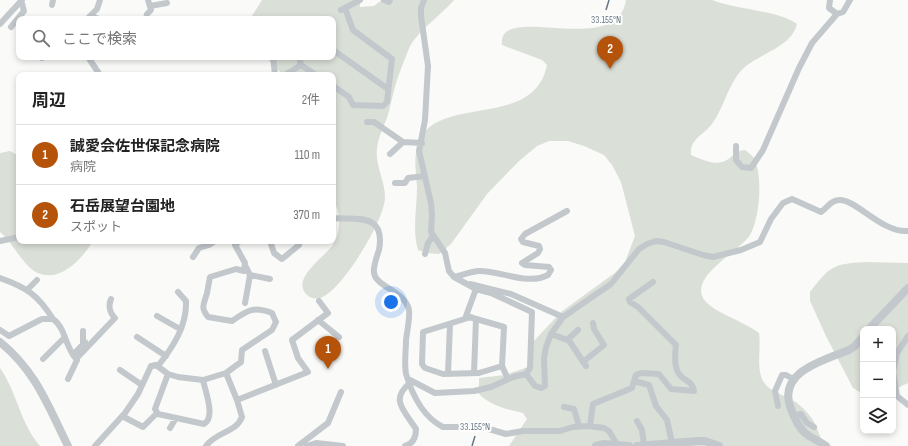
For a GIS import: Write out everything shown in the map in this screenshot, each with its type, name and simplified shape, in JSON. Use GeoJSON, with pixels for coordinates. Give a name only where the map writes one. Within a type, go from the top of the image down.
{"type":"FeatureCollection","features":[{"type":"Feature","properties":{"kind":"street"},"geometry":{"type":"LineString","coordinates":[[0,24],[22,0]]}},
{"type":"Feature","properties":{"kind":"street"},"geometry":{"type":"LineString","coordinates":[[20,16],[24,11],[22,0]]}},
{"type":"Feature","properties":{"kind":"street"},"geometry":{"type":"LineString","coordinates":[[90,16],[96,9],[100,0]]}},
{"type":"Feature","properties":{"kind":"street"},"geometry":{"type":"LineString","coordinates":[[336,88],[349,97],[353,105],[383,106],[387,102],[392,60],[353,30],[343,9],[360,0]]}},
{"type":"Feature","properties":{"kind":"street"},"geometry":{"type":"LineString","coordinates":[[830,0],[829,8],[837,14]]}},
{"type":"Feature","properties":{"kind":"street"},"geometry":{"type":"LineString","coordinates":[[736,146],[736,160],[742,167],[751,168],[763,150],[799,68],[812,43],[837,14],[843,12],[850,0]]}},
{"type":"Feature","properties":{"kind":"street"},"geometry":{"type":"LineString","coordinates":[[410,382],[435,393],[474,391],[491,387],[508,379],[526,374],[530,368],[532,312],[491,292],[476,289],[454,277],[449,271],[445,253],[431,232],[431,203],[419,151],[422,143],[425,120],[428,66],[421,16],[422,1]]}},
{"type":"Feature","properties":{"kind":"street"},"geometry":{"type":"LineString","coordinates":[[148,16],[151,10],[149,3],[167,3]]}},
{"type":"Feature","properties":{"kind":"street"},"geometry":{"type":"LineString","coordinates":[[11,26],[16,20]]}},
{"type":"Feature","properties":{"kind":"street"},"geometry":{"type":"LineString","coordinates":[[336,52],[388,89]]}},
{"type":"Feature","properties":{"kind":"street"},"geometry":{"type":"LineString","coordinates":[[90,60],[98,72]]}},
{"type":"Feature","properties":{"kind":"street"},"geometry":{"type":"LineString","coordinates":[[273,60],[275,72]]}},
{"type":"Feature","properties":{"kind":"street"},"geometry":{"type":"LineString","coordinates":[[300,60],[301,65],[312,72]]}},
{"type":"Feature","properties":{"kind":"street"},"geometry":{"type":"LineString","coordinates":[[290,72],[301,65]]}},
{"type":"Feature","properties":{"kind":"street"},"geometry":{"type":"LineString","coordinates":[[367,122],[374,122],[403,142],[422,143]]}},
{"type":"Feature","properties":{"kind":"street"},"geometry":{"type":"LineString","coordinates":[[390,154],[403,142]]}},
{"type":"Feature","properties":{"kind":"street"},"geometry":{"type":"LineString","coordinates":[[395,183],[405,183],[408,178],[425,176]]}},
{"type":"Feature","properties":{"kind":"street"},"geometry":{"type":"LineString","coordinates":[[526,374],[535,386],[541,388],[545,386],[544,358],[551,334],[563,317],[611,284],[639,249],[647,244],[656,241],[664,242],[713,257],[742,250],[760,242],[772,219],[783,203],[792,199],[821,212],[832,202],[840,200],[847,202],[886,226],[908,230]]}},
{"type":"Feature","properties":{"kind":"street"},"geometry":{"type":"LineString","coordinates":[[454,277],[478,271],[524,278],[538,278],[548,275],[551,270],[549,267],[525,265],[522,263],[538,253],[540,249],[539,246],[523,242],[521,238],[525,234],[567,211]]}},
{"type":"Feature","properties":{"kind":"street"},"geometry":{"type":"LineString","coordinates":[[336,218],[356,217],[368,220],[375,225],[379,232],[380,243],[374,274],[377,279],[400,294],[409,310],[406,374],[416,399],[426,413],[443,427],[482,427],[506,434],[524,431],[560,431],[580,426],[590,426],[604,428],[613,437],[617,445]]}},
{"type":"Feature","properties":{"kind":"street"},"geometry":{"type":"LineString","coordinates":[[425,254],[428,243],[433,236]]}},
{"type":"Feature","properties":{"kind":"street"},"geometry":{"type":"LineString","coordinates":[[0,241],[16,238]]}},
{"type":"Feature","properties":{"kind":"street"},"geometry":{"type":"LineString","coordinates":[[192,257],[200,248],[210,244]]}},
{"type":"Feature","properties":{"kind":"street"},"geometry":{"type":"LineString","coordinates":[[235,244],[250,275],[245,303]]}},
{"type":"Feature","properties":{"kind":"street"},"geometry":{"type":"LineString","coordinates":[[270,244],[274,253],[282,259],[299,244]]}},
{"type":"Feature","properties":{"kind":"street"},"geometry":{"type":"LineString","coordinates":[[95,446],[122,416],[138,394],[151,366],[156,364],[168,374],[178,378],[203,380],[226,373],[241,362],[242,350],[272,330],[276,322],[272,313],[254,308],[247,310],[232,321],[208,317],[204,312],[202,304],[210,276],[236,269],[244,271],[245,263]]}},
{"type":"Feature","properties":{"kind":"street"},"geometry":{"type":"LineString","coordinates":[[250,275],[270,279]]}},
{"type":"Feature","properties":{"kind":"street"},"geometry":{"type":"LineString","coordinates":[[0,278],[20,284],[43,302],[53,319],[59,323],[64,338],[74,357],[76,366],[68,379]]}},
{"type":"Feature","properties":{"kind":"street"},"geometry":{"type":"LineString","coordinates":[[27,290],[37,280]]}},
{"type":"Feature","properties":{"kind":"street"},"geometry":{"type":"LineString","coordinates":[[590,426],[594,404],[632,388],[636,375],[641,373],[659,374],[671,389],[694,391],[689,382],[679,374],[676,367],[676,345],[638,306],[630,302],[629,299],[653,282]]}},
{"type":"Feature","properties":{"kind":"street"},"geometry":{"type":"LineString","coordinates":[[466,283],[496,289],[511,294],[563,317]]}},
{"type":"Feature","properties":{"kind":"street"},"geometry":{"type":"LineString","coordinates":[[872,326],[908,288]]}},
{"type":"Feature","properties":{"kind":"street"},"geometry":{"type":"LineString","coordinates":[[476,289],[466,316],[504,327],[502,366],[508,379]]}},
{"type":"Feature","properties":{"kind":"street"},"geometry":{"type":"LineString","coordinates":[[158,366],[176,342],[184,321],[186,301],[178,292]]}},
{"type":"Feature","properties":{"kind":"street"},"geometry":{"type":"LineString","coordinates":[[74,357],[115,318],[111,315],[109,304],[111,300]]}},
{"type":"Feature","properties":{"kind":"street"},"geometry":{"type":"LineString","coordinates":[[238,400],[308,372],[298,358],[292,340],[328,313],[319,301]]}},
{"type":"Feature","properties":{"kind":"street"},"geometry":{"type":"LineString","coordinates":[[157,316],[180,329]]}},
{"type":"Feature","properties":{"kind":"street"},"geometry":{"type":"LineString","coordinates":[[474,318],[423,332],[422,364],[425,368],[443,374],[474,373],[502,366]]}},
{"type":"Feature","properties":{"kind":"street"},"geometry":{"type":"LineString","coordinates":[[474,318],[474,373]]}},
{"type":"Feature","properties":{"kind":"street"},"geometry":{"type":"LineString","coordinates":[[0,330],[9,336],[42,319],[53,319]]}},
{"type":"Feature","properties":{"kind":"street"},"geometry":{"type":"LineString","coordinates":[[318,320],[339,337]]}},
{"type":"Feature","properties":{"kind":"street"},"geometry":{"type":"LineString","coordinates":[[568,339],[585,364],[604,345],[594,329],[593,323]]}},
{"type":"Feature","properties":{"kind":"street"},"geometry":{"type":"LineString","coordinates":[[448,374],[450,324]]}},
{"type":"Feature","properties":{"kind":"street"},"geometry":{"type":"LineString","coordinates":[[551,334],[558,338],[568,339],[578,330]]}},
{"type":"Feature","properties":{"kind":"street"},"geometry":{"type":"LineString","coordinates":[[74,357],[84,343],[83,331]]}},
{"type":"Feature","properties":{"kind":"street"},"geometry":{"type":"LineString","coordinates":[[895,362],[897,353],[908,336]]}},
{"type":"Feature","properties":{"kind":"street"},"geometry":{"type":"LineString","coordinates":[[136,337],[166,356]]}},
{"type":"Feature","properties":{"kind":"street"},"geometry":{"type":"LineString","coordinates":[[44,359],[64,338]]}},
{"type":"Feature","properties":{"kind":"street"},"geometry":{"type":"LineString","coordinates":[[826,446],[804,433],[794,416],[788,403],[790,384],[802,370],[855,346],[860,340]]}},
{"type":"Feature","properties":{"kind":"street"},"geometry":{"type":"LineString","coordinates":[[0,342],[26,366],[43,392],[68,446]]}},
{"type":"Feature","properties":{"kind":"street"},"geometry":{"type":"LineString","coordinates":[[265,351],[276,385]]}},
{"type":"Feature","properties":{"kind":"street"},"geometry":{"type":"LineString","coordinates":[[120,370],[142,385]]}},
{"type":"Feature","properties":{"kind":"street"},"geometry":{"type":"LineString","coordinates":[[206,446],[215,436],[236,427],[240,423],[242,417],[238,400],[226,373]]}},
{"type":"Feature","properties":{"kind":"street"},"geometry":{"type":"LineString","coordinates":[[157,413],[155,409],[168,374]]}},
{"type":"Feature","properties":{"kind":"street"},"geometry":{"type":"LineString","coordinates":[[778,406],[775,390],[782,375],[786,375],[793,379]]}},
{"type":"Feature","properties":{"kind":"street"},"geometry":{"type":"LineString","coordinates":[[157,413],[204,424],[208,422],[210,416],[203,380]]}},
{"type":"Feature","properties":{"kind":"street"},"geometry":{"type":"LineString","coordinates":[[634,381],[649,385],[656,406],[667,420],[672,443]]}},
{"type":"Feature","properties":{"kind":"street"},"geometry":{"type":"LineString","coordinates":[[405,446],[414,440],[416,429],[400,404],[399,398],[400,393],[410,382]]}},
{"type":"Feature","properties":{"kind":"street"},"geometry":{"type":"LineString","coordinates":[[896,390],[897,396],[908,405]]}},
{"type":"Feature","properties":{"kind":"street"},"geometry":{"type":"LineString","coordinates":[[298,446],[328,423],[341,392]]}},
{"type":"Feature","properties":{"kind":"street"},"geometry":{"type":"LineString","coordinates":[[564,407],[574,409],[580,426]]}},
{"type":"Feature","properties":{"kind":"street"},"geometry":{"type":"LineString","coordinates":[[122,416],[143,427],[157,413]]}},
{"type":"Feature","properties":{"kind":"street"},"geometry":{"type":"LineString","coordinates":[[794,416],[801,414],[807,423],[814,427]]}},
{"type":"Feature","properties":{"kind":"street"},"geometry":{"type":"LineString","coordinates":[[170,428],[176,418]]}},
{"type":"Feature","properties":{"kind":"street"},"geometry":{"type":"LineString","coordinates":[[636,421],[642,430],[640,446],[705,441],[719,446]]}},
{"type":"Feature","properties":{"kind":"street"},"geometry":{"type":"LineString","coordinates":[[307,446],[316,443],[343,446]]}},
{"type":"Feature","properties":{"kind":"street"},"geometry":{"type":"LineString","coordinates":[[596,446],[604,444],[629,446]]}},
{"type":"Feature","properties":{"kind":"shaded area"},"geometry":{"type":"Polygon","coordinates":[[[262,0],[360,0],[360,7],[374,6],[382,0],[454,0],[424,28],[414,40],[410,46],[399,74],[378,145],[377,161],[385,191],[383,207],[379,219],[364,248],[338,285],[324,296],[318,298],[312,298],[306,294],[303,287],[303,281],[306,274],[312,267],[333,244],[336,244],[339,227],[339,215],[336,205],[336,72],[280,72],[269,60],[336,60],[336,16],[252,16],[262,0]]]}},
{"type":"Feature","properties":{"kind":"shaded area"},"geometry":{"type":"Polygon","coordinates":[[[626,0],[712,0],[779,16],[789,19],[797,24],[794,32],[783,44],[753,61],[735,78],[712,124],[692,145],[691,155],[716,163],[725,161],[734,154],[745,150],[754,158],[759,175],[759,197],[753,228],[745,241],[710,272],[701,289],[703,298],[713,308],[745,324],[759,333],[759,366],[763,381],[771,389],[797,403],[806,411],[813,420],[821,439],[826,446],[509,446],[527,419],[523,413],[494,404],[479,394],[479,378],[505,375],[528,367],[533,342],[561,312],[616,272],[625,262],[635,236],[621,182],[612,165],[604,155],[568,141],[549,141],[537,146],[519,161],[487,194],[451,244],[439,254],[427,253],[418,250],[415,235],[417,187],[415,164],[419,141],[430,127],[446,118],[506,105],[524,98],[539,85],[547,65],[542,60],[502,45],[506,33],[518,27],[581,29],[602,26],[618,17],[626,0]]]}},
{"type":"Feature","properties":{"kind":"shaded area"},"geometry":{"type":"Polygon","coordinates":[[[10,151],[16,154],[16,244],[91,244],[76,262],[60,273],[43,275],[34,271],[25,263],[9,241],[0,232],[0,153],[10,151]]]}},
{"type":"Feature","properties":{"kind":"shaded area"},"geometry":{"type":"Polygon","coordinates":[[[865,262],[908,263],[908,383],[896,389],[896,326],[860,326],[860,392],[853,388],[810,301],[810,292],[823,277],[833,268],[846,264],[865,262]]]}},
{"type":"Feature","properties":{"kind":"shaded area"},"geometry":{"type":"Polygon","coordinates":[[[0,368],[11,387],[23,418],[33,437],[40,446],[0,446],[0,368]]]}},
{"type":"Feature","properties":{"kind":"place","name":"石岳展望台園地"},"geometry":{"type":"Point","coordinates":[610,69]}},
{"type":"Feature","properties":{"kind":"place","name":"誠愛会佐世保記念病院"},"geometry":{"type":"Point","coordinates":[328,369]}}]}
